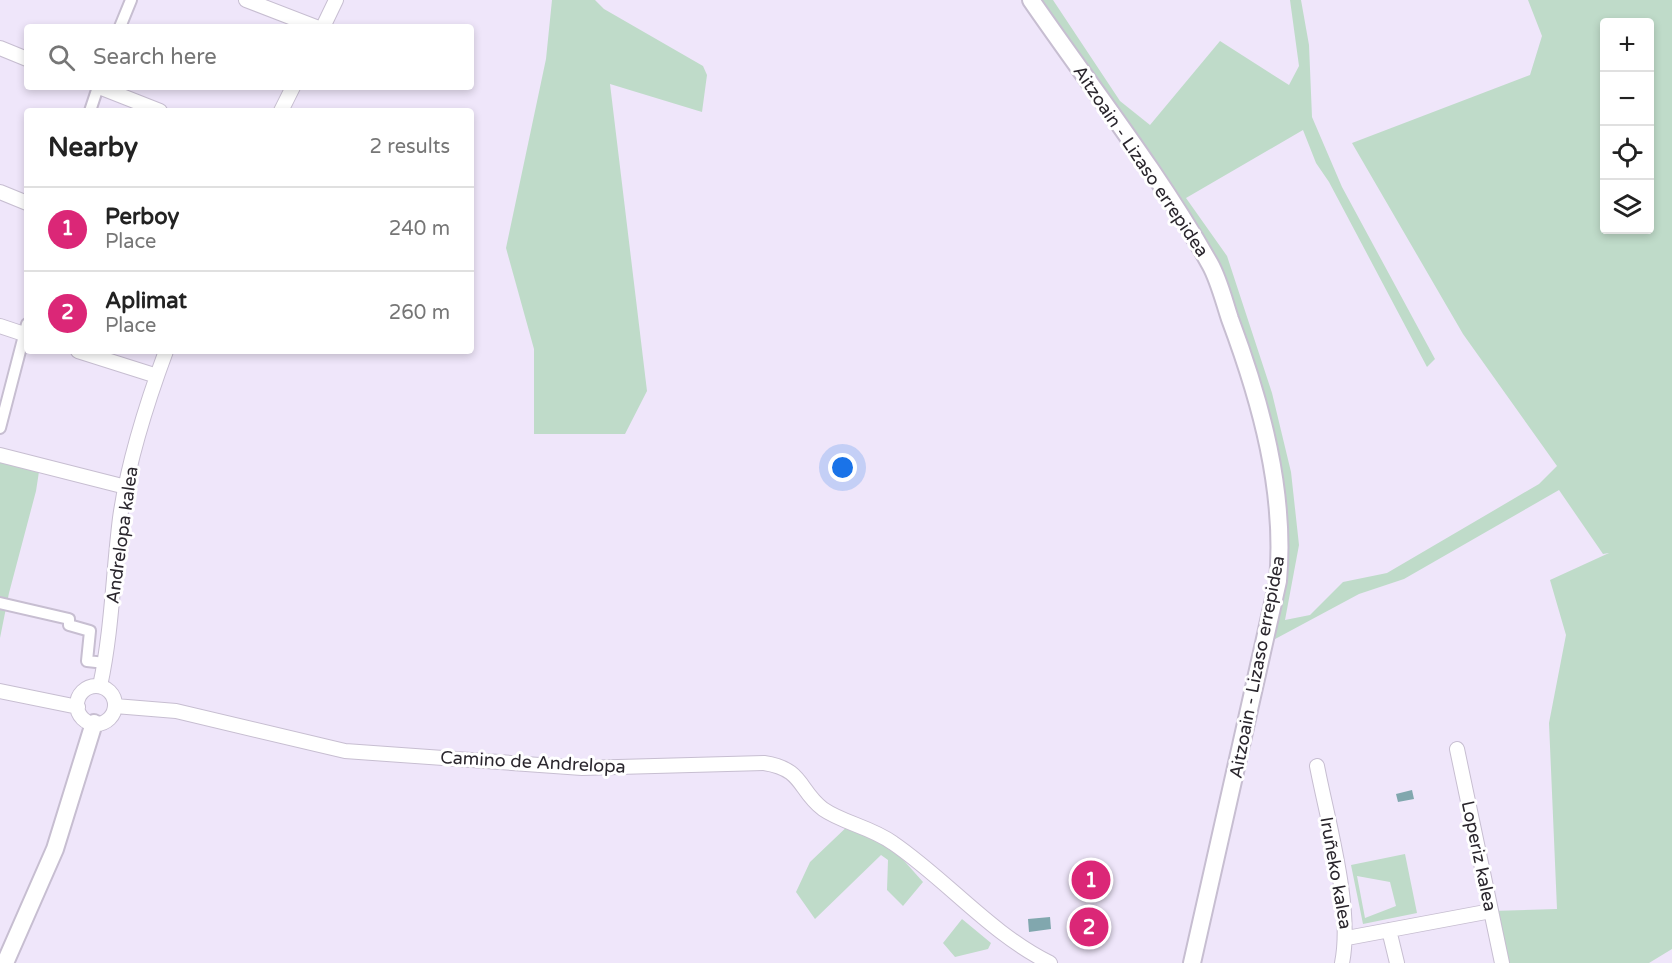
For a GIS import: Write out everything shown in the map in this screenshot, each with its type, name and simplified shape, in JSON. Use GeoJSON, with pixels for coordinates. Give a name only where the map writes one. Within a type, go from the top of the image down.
{"type":"FeatureCollection","features":[{"type":"Feature","properties":{"kind":"street"},"geometry":{"type":"LineString","coordinates":[[121,24],[131,0]]}},
{"type":"Feature","properties":{"kind":"street"},"geometry":{"type":"LineString","coordinates":[[246,0],[308,24]]}},
{"type":"Feature","properties":{"kind":"street"},"geometry":{"type":"LineString","coordinates":[[324,24],[336,0]]}},
{"type":"Feature","properties":{"kind":"street","name":"Aitzoain - Lizaso errepidea"},"geometry":{"type":"LineString","coordinates":[[1031,0],[1162,188],[1211,266],[1251,380],[1274,478],[1281,542],[1278,581],[1192,963]]}},
{"type":"Feature","properties":{"kind":"street"},"geometry":{"type":"LineString","coordinates":[[0,48],[24,58]]}},
{"type":"Feature","properties":{"kind":"street"},"geometry":{"type":"LineString","coordinates":[[91,108],[97,90]]}},
{"type":"Feature","properties":{"kind":"street"},"geometry":{"type":"LineString","coordinates":[[106,90],[152,108]]}},
{"type":"Feature","properties":{"kind":"street"},"geometry":{"type":"LineString","coordinates":[[282,108],[292,90]]}},
{"type":"Feature","properties":{"kind":"street"},"geometry":{"type":"LineString","coordinates":[[0,192],[24,202]]}},
{"type":"Feature","properties":{"kind":"street"},"geometry":{"type":"LineString","coordinates":[[0,326],[24,331]]}},
{"type":"Feature","properties":{"kind":"street"},"geometry":{"type":"LineString","coordinates":[[0,428],[24,338]]}},
{"type":"Feature","properties":{"kind":"street"},"geometry":{"type":"LineString","coordinates":[[87,354],[157,376]]}},
{"type":"Feature","properties":{"kind":"street","name":"Andrelopa kalea"},"geometry":{"type":"LineString","coordinates":[[100,686],[105,663],[126,487],[141,424],[165,354]]}},
{"type":"Feature","properties":{"kind":"street"},"geometry":{"type":"LineString","coordinates":[[0,455],[126,487]]}},
{"type":"Feature","properties":{"kind":"street"},"geometry":{"type":"LineString","coordinates":[[0,603],[69,619],[69,625],[90,631],[87,661],[105,663]]}},
{"type":"Feature","properties":{"kind":"street"},"geometry":{"type":"LineString","coordinates":[[100,686],[109,691],[115,706],[110,717],[94,723],[83,718],[78,707],[84,691],[100,686]]}},
{"type":"Feature","properties":{"kind":"street"},"geometry":{"type":"LineString","coordinates":[[0,691],[78,707]]}},
{"type":"Feature","properties":{"kind":"street","name":"Camino de Andrelopa"},"geometry":{"type":"LineString","coordinates":[[115,706],[176,711],[345,751],[582,768],[764,763],[782,765],[800,780],[820,806],[834,816],[853,821],[882,836],[922,864],[1021,956],[1050,963]]}},
{"type":"Feature","properties":{"kind":"street"},"geometry":{"type":"LineString","coordinates":[[4,963],[56,849],[94,723]]}},
{"type":"Feature","properties":{"kind":"street","name":"Loperiz kalea"},"geometry":{"type":"LineString","coordinates":[[1457,749],[1502,963]]}},
{"type":"Feature","properties":{"kind":"street","name":"Iruñeko kalea"},"geometry":{"type":"LineString","coordinates":[[1317,766],[1347,938],[1491,911]]}},
{"type":"Feature","properties":{"kind":"street"},"geometry":{"type":"LineString","coordinates":[[1389,930],[1397,963]]}},
{"type":"Feature","properties":{"kind":"street"},"geometry":{"type":"LineString","coordinates":[[1342,963],[1347,938]]}},
{"type":"Feature","properties":{"kind":"shaded area"},"geometry":{"type":"Polygon","coordinates":[[[552,0],[595,0],[604,9],[703,66],[707,75],[702,112],[610,84],[647,391],[625,434],[534,434],[534,349],[506,248],[546,59],[552,0]]]}},
{"type":"Feature","properties":{"kind":"shaded area"},"geometry":{"type":"Polygon","coordinates":[[[1031,0],[1053,0],[1120,101],[1150,125],[1220,41],[1289,85],[1299,66],[1290,0],[1301,0],[1309,45],[1312,117],[1342,187],[1435,359],[1427,367],[1329,182],[1316,163],[1303,130],[1186,198],[1227,256],[1272,393],[1291,472],[1299,545],[1285,620],[1310,615],[1343,582],[1387,573],[1539,484],[1557,466],[1463,334],[1352,143],[1530,75],[1542,36],[1528,0],[1672,0],[1672,949],[1649,963],[1502,963],[1491,911],[1557,909],[1549,723],[1566,635],[1550,580],[1609,553],[1603,554],[1559,490],[1404,579],[1359,594],[1262,646],[1271,554],[1265,435],[1233,327],[1172,204],[1031,0]]]}},
{"type":"Feature","properties":{"kind":"shaded area"},"geometry":{"type":"Polygon","coordinates":[[[0,455],[40,465],[36,491],[9,593],[0,638],[0,455]]]}},
{"type":"Feature","properties":{"kind":"shaded area"},"geometry":{"type":"Polygon","coordinates":[[[1412,790],[1414,799],[1398,802],[1396,794],[1412,790]]]}},
{"type":"Feature","properties":{"kind":"shaded area"},"geometry":{"type":"Polygon","coordinates":[[[853,821],[882,836],[923,882],[903,906],[887,890],[888,860],[881,855],[815,919],[796,892],[810,862],[853,821]]]}},
{"type":"Feature","properties":{"kind":"shaded area"},"geometry":{"type":"Polygon","coordinates":[[[1405,854],[1417,913],[1363,924],[1351,865],[1405,854]],[[1357,876],[1365,918],[1396,906],[1390,882],[1357,876]]]}},
{"type":"Feature","properties":{"kind":"shaded area"},"geometry":{"type":"Polygon","coordinates":[[[1050,917],[1051,929],[1029,932],[1028,919],[1050,917]]]}},
{"type":"Feature","properties":{"kind":"shaded area"},"geometry":{"type":"Polygon","coordinates":[[[962,919],[991,943],[988,949],[955,957],[943,943],[962,919]]]}},
{"type":"Feature","properties":{"kind":"place","name":"Perboy"},"geometry":{"type":"Point","coordinates":[1091,880]}},
{"type":"Feature","properties":{"kind":"place","name":"Aplimat"},"geometry":{"type":"Point","coordinates":[1089,927]}}]}
